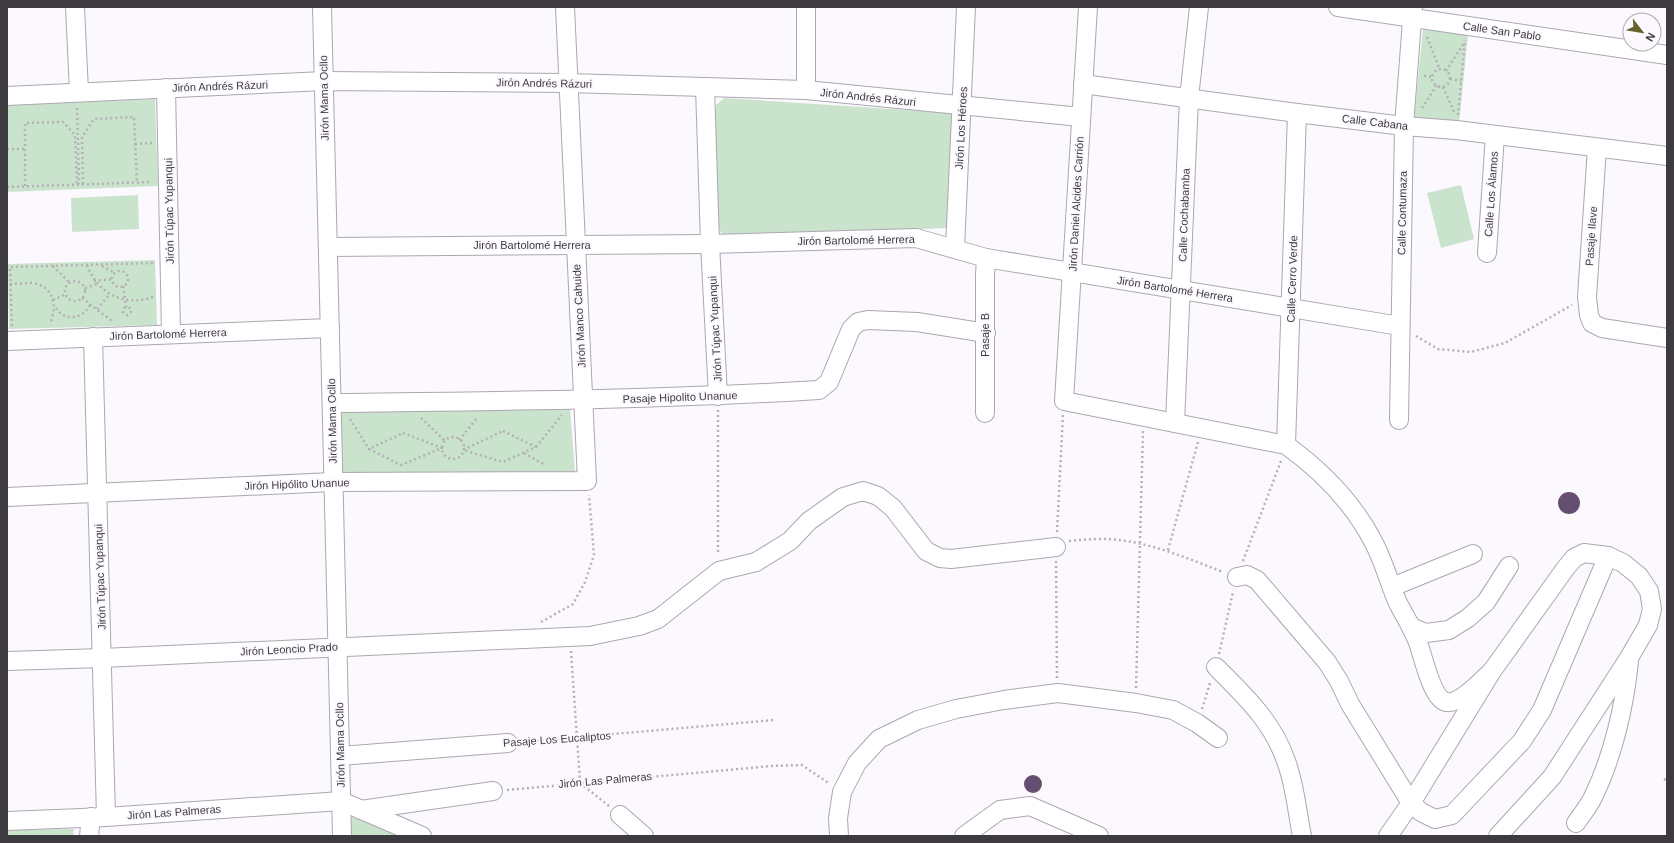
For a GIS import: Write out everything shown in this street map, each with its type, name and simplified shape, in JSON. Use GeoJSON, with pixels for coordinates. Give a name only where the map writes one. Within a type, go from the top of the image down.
{"type":"FeatureCollection","features":[{"type":"Feature","properties":{"kind":"street"},"geometry":{"type":"LineString","coordinates":[[75,7],[78,92]]}},
{"type":"Feature","properties":{"kind":"street","name":"Jirón Mama Ocllo"},"geometry":{"type":"LineString","coordinates":[[322,7],[342,836]]}},
{"type":"Feature","properties":{"kind":"street","name":"Jirón Manco Cahuide"},"geometry":{"type":"LineString","coordinates":[[565,7],[587,481]]}},
{"type":"Feature","properties":{"kind":"street"},"geometry":{"type":"LineString","coordinates":[[806,7],[806,90]]}},
{"type":"Feature","properties":{"kind":"street","name":"Jirón Los Héroes"},"geometry":{"type":"LineString","coordinates":[[955,248],[966,7]]}},
{"type":"Feature","properties":{"kind":"street","name":"Jirón Daniel Alcides Carrión"},"geometry":{"type":"LineString","coordinates":[[1088,7],[1064,401],[1143,417]]}},
{"type":"Feature","properties":{"kind":"street","name":"Calle Cochabamba"},"geometry":{"type":"LineString","coordinates":[[1176,423],[1189,98],[1199,7]]}},
{"type":"Feature","properties":{"kind":"street","name":"Calle San Pablo"},"geometry":{"type":"LineString","coordinates":[[1338,7],[1412,13],[1667,55]]}},
{"type":"Feature","properties":{"kind":"street","name":"Calle Contumaza"},"geometry":{"type":"LineString","coordinates":[[1399,420],[1404,126],[1412,13]]}},
{"type":"Feature","properties":{"kind":"street","name":"Jirón Andrés Rázuri"},"geometry":{"type":"LineString","coordinates":[[7,96],[324,82],[568,83],[806,90],[1081,117]]}},
{"type":"Feature","properties":{"kind":"street","name":"Calle Cabana"},"geometry":{"type":"LineString","coordinates":[[1083,84],[1297,113],[1667,156]]}},
{"type":"Feature","properties":{"kind":"street","name":"Jirón Túpac Yupanqui"},"geometry":{"type":"LineString","coordinates":[[705,87],[710,244],[718,396]]}},
{"type":"Feature","properties":{"kind":"street","name":"Jirón Túpac Yupanqui"},"geometry":{"type":"LineString","coordinates":[[166,88],[171,333]]}},
{"type":"Feature","properties":{"kind":"street","name":"Calle Cerro Verde"},"geometry":{"type":"LineString","coordinates":[[1286,445],[1292,308],[1297,113]]}},
{"type":"Feature","properties":{"kind":"street","name":"Calle Los Álamos"},"geometry":{"type":"LineString","coordinates":[[1487,253],[1495,135]]}},
{"type":"Feature","properties":{"kind":"street","name":"Pasaje Ilave"},"geometry":{"type":"LineString","coordinates":[[1597,148],[1587,297],[1589,314],[1592,323],[1602,328],[1667,338]]}},
{"type":"Feature","properties":{"kind":"street","name":"Jirón Bartolomé Herrera"},"geometry":{"type":"LineString","coordinates":[[328,247],[710,244],[916,238],[986,258],[1400,326]]}},
{"type":"Feature","properties":{"kind":"street","name":"Pasaje B"},"geometry":{"type":"LineString","coordinates":[[985,413],[986,258]]}},
{"type":"Feature","properties":{"kind":"street","name":"Pasaje Hipolito Unanue"},"geometry":{"type":"LineString","coordinates":[[332,403],[583,400],[718,396],[819,390],[829,382],[851,329],[858,322],[868,320],[917,322],[986,333]]}},
{"type":"Feature","properties":{"kind":"street","name":"Jirón Bartolomé Herrera"},"geometry":{"type":"LineString","coordinates":[[7,341],[171,333],[330,328]]}},
{"type":"Feature","properties":{"kind":"street","name":"Jirón Túpac Yupanqui"},"geometry":{"type":"LineString","coordinates":[[89,836],[99,817],[102,658],[93,337]]}},
{"type":"Feature","properties":{"kind":"street"},"geometry":{"type":"LineString","coordinates":[[1143,417],[1286,445],[1306,460],[1344,497],[1374,543],[1398,603],[1412,627],[1432,685],[1439,698],[1451,702],[1466,695],[1492,671]]}},
{"type":"Feature","properties":{"kind":"street","name":"Jirón Hipólito Unanue"},"geometry":{"type":"LineString","coordinates":[[7,497],[97,491],[333,482],[587,481]]}},
{"type":"Feature","properties":{"kind":"street"},"geometry":{"type":"LineString","coordinates":[[718,570],[756,562],[790,541],[809,521],[843,497],[863,492],[878,496],[893,508],[926,551],[940,558],[951,559],[1056,547]]}},
{"type":"Feature","properties":{"kind":"street"},"geometry":{"type":"LineString","coordinates":[[1388,836],[1411,804],[1492,671],[1574,558],[1584,553],[1608,556],[1623,563],[1639,576],[1649,591],[1652,609],[1648,625],[1629,658],[1552,777],[1498,836]]}},
{"type":"Feature","properties":{"kind":"street"},"geometry":{"type":"LineString","coordinates":[[1392,588],[1473,554]]}},
{"type":"Feature","properties":{"kind":"street"},"geometry":{"type":"LineString","coordinates":[[1237,577],[1247,575],[1257,580],[1327,662],[1350,704],[1411,804],[1421,812],[1435,819],[1452,815],[1522,741],[1542,710],[1608,556]]}},
{"type":"Feature","properties":{"kind":"street"},"geometry":{"type":"LineString","coordinates":[[1412,627],[1426,633],[1450,630],[1468,618],[1486,602],[1509,566]]}},
{"type":"Feature","properties":{"kind":"street","name":"Jirón Leoncio Prado"},"geometry":{"type":"LineString","coordinates":[[7,660],[102,658],[590,636],[639,626],[658,618],[718,570]]}},
{"type":"Feature","properties":{"kind":"street"},"geometry":{"type":"LineString","coordinates":[[1576,823],[1594,795],[1610,752],[1626,688],[1629,658]]}},
{"type":"Feature","properties":{"kind":"street"},"geometry":{"type":"LineString","coordinates":[[1216,666],[1254,704],[1272,731],[1287,762],[1302,836]]}},
{"type":"Feature","properties":{"kind":"street"},"geometry":{"type":"LineString","coordinates":[[839,836],[838,818],[842,792],[857,763],[879,739],[918,720],[956,709],[1004,700],[1058,694],[1136,703],[1173,710],[1197,723],[1218,738]]}},
{"type":"Feature","properties":{"kind":"street","name":"Pasaje Los Eucaliptos"},"geometry":{"type":"LineString","coordinates":[[340,756],[508,743]]}},
{"type":"Feature","properties":{"kind":"street"},"geometry":{"type":"LineString","coordinates":[[361,810],[493,791]]}},
{"type":"Feature","properties":{"kind":"street"},"geometry":{"type":"LineString","coordinates":[[341,801],[422,836]]}},
{"type":"Feature","properties":{"kind":"street","name":"Jirón Las Palmeras"},"geometry":{"type":"LineString","coordinates":[[7,821],[99,817],[341,801]]}},
{"type":"Feature","properties":{"kind":"street"},"geometry":{"type":"LineString","coordinates":[[964,836],[1000,810],[1030,806],[1099,836]]}},
{"type":"Feature","properties":{"kind":"street"},"geometry":{"type":"LineString","coordinates":[[620,815],[644,836]]}},
{"type":"Feature","properties":{"kind":"path"},"geometry":{"type":"LineString","coordinates":[[1424,38],[1425,31],[1440,70]]}},
{"type":"Feature","properties":{"kind":"path"},"geometry":{"type":"LineString","coordinates":[[1446,71],[1440,70],[1436,72],[1433,77],[1434,82],[1443,87],[1457,121],[1466,35]]}},
{"type":"Feature","properties":{"kind":"path"},"geometry":{"type":"LineString","coordinates":[[1446,71],[1465,42]]}},
{"type":"Feature","properties":{"kind":"path"},"geometry":{"type":"LineString","coordinates":[[1446,71],[1450,79]]}},
{"type":"Feature","properties":{"kind":"path"},"geometry":{"type":"LineString","coordinates":[[1420,76],[1433,77]]}},
{"type":"Feature","properties":{"kind":"path"},"geometry":{"type":"LineString","coordinates":[[1450,79],[1461,81]]}},
{"type":"Feature","properties":{"kind":"path"},"geometry":{"type":"LineString","coordinates":[[1443,87],[1448,84],[1450,79]]}},
{"type":"Feature","properties":{"kind":"path"},"geometry":{"type":"LineString","coordinates":[[1420,111],[1437,85]]}},
{"type":"Feature","properties":{"kind":"path"},"geometry":{"type":"LineString","coordinates":[[78,92],[80,184]]}},
{"type":"Feature","properties":{"kind":"path"},"geometry":{"type":"LineString","coordinates":[[78,146],[94,119],[134,117],[137,182]]}},
{"type":"Feature","properties":{"kind":"path"},"geometry":{"type":"LineString","coordinates":[[25,186],[25,123],[63,122],[75,135],[78,146],[80,184]]}},
{"type":"Feature","properties":{"kind":"path"},"geometry":{"type":"LineString","coordinates":[[153,136],[154,151]]}},
{"type":"Feature","properties":{"kind":"path"},"geometry":{"type":"LineString","coordinates":[[135,144],[153,143]]}},
{"type":"Feature","properties":{"kind":"path"},"geometry":{"type":"LineString","coordinates":[[7,149],[25,149]]}},
{"type":"Feature","properties":{"kind":"path"},"geometry":{"type":"LineString","coordinates":[[7,187],[155,182]]}},
{"type":"Feature","properties":{"kind":"path"},"geometry":{"type":"LineString","coordinates":[[19,326],[11,326],[10,267],[152,263],[153,270]]}},
{"type":"Feature","properties":{"kind":"path"},"geometry":{"type":"LineString","coordinates":[[87,265],[94,281],[110,294],[126,300],[144,300],[153,298]]}},
{"type":"Feature","properties":{"kind":"path"},"geometry":{"type":"LineString","coordinates":[[100,265],[115,273],[120,271],[127,274],[127,282],[123,286],[117,286],[112,279]]}},
{"type":"Feature","properties":{"kind":"path"},"geometry":{"type":"LineString","coordinates":[[53,266],[70,282],[79,282],[85,288]]}},
{"type":"Feature","properties":{"kind":"path"},"geometry":{"type":"LineString","coordinates":[[112,279],[115,273]]}},
{"type":"Feature","properties":{"kind":"path"},"geometry":{"type":"LineString","coordinates":[[94,281],[112,279]]}},
{"type":"Feature","properties":{"kind":"path"},"geometry":{"type":"LineString","coordinates":[[70,282],[67,286],[66,294],[71,300],[76,301],[82,298],[85,288]]}},
{"type":"Feature","properties":{"kind":"path"},"geometry":{"type":"LineString","coordinates":[[10,284],[39,285],[45,288],[55,306],[55,313],[50,325]]}},
{"type":"Feature","properties":{"kind":"path"},"geometry":{"type":"LineString","coordinates":[[85,288],[97,284]]}},
{"type":"Feature","properties":{"kind":"path"},"geometry":{"type":"LineString","coordinates":[[123,286],[126,307]]}},
{"type":"Feature","properties":{"kind":"path"},"geometry":{"type":"LineString","coordinates":[[153,291],[154,304]]}},
{"type":"Feature","properties":{"kind":"path"},"geometry":{"type":"LineString","coordinates":[[53,300],[66,294]]}},
{"type":"Feature","properties":{"kind":"path"},"geometry":{"type":"LineString","coordinates":[[97,309],[110,294]]}},
{"type":"Feature","properties":{"kind":"path"},"geometry":{"type":"LineString","coordinates":[[1400,326],[1438,350],[1471,352],[1505,343],[1587,297]]}},
{"type":"Feature","properties":{"kind":"path"},"geometry":{"type":"LineString","coordinates":[[82,298],[116,323],[108,324]]}},
{"type":"Feature","properties":{"kind":"path"},"geometry":{"type":"LineString","coordinates":[[55,306],[65,316],[75,317],[84,313],[90,305]]}},
{"type":"Feature","properties":{"kind":"path"},"geometry":{"type":"LineString","coordinates":[[42,326],[57,325]]}},
{"type":"Feature","properties":{"kind":"path","name":"Jirón Túpac Yupanqui"},"geometry":{"type":"LineString","coordinates":[[718,396],[718,570]]}},
{"type":"Feature","properties":{"kind":"path"},"geometry":{"type":"LineString","coordinates":[[463,450],[503,462],[536,447],[564,412],[557,412]]}},
{"type":"Feature","properties":{"kind":"path"},"geometry":{"type":"LineString","coordinates":[[347,422],[347,414],[369,449],[401,465],[442,448]]}},
{"type":"Feature","properties":{"kind":"path"},"geometry":{"type":"LineString","coordinates":[[459,440],[479,414],[472,415]]}},
{"type":"Feature","properties":{"kind":"path"},"geometry":{"type":"LineString","coordinates":[[427,416],[419,416],[445,441]]}},
{"type":"Feature","properties":{"kind":"path"},"geometry":{"type":"LineString","coordinates":[[1136,703],[1143,417]]}},
{"type":"Feature","properties":{"kind":"path"},"geometry":{"type":"LineString","coordinates":[[1168,550],[1201,428]]}},
{"type":"Feature","properties":{"kind":"path"},"geometry":{"type":"LineString","coordinates":[[463,450],[462,444],[459,440],[451,438],[445,441],[442,448],[444,455],[450,459],[457,458],[463,450],[503,431],[536,447]]}},
{"type":"Feature","properties":{"kind":"path"},"geometry":{"type":"LineString","coordinates":[[369,449],[403,434],[442,448]]}},
{"type":"Feature","properties":{"kind":"path"},"geometry":{"type":"LineString","coordinates":[[1056,547],[1061,542],[1102,539],[1140,544],[1168,550],[1237,577],[1286,445]]}},
{"type":"Feature","properties":{"kind":"path"},"geometry":{"type":"LineString","coordinates":[[524,453],[547,466]]}},
{"type":"Feature","properties":{"kind":"path"},"geometry":{"type":"LineString","coordinates":[[535,625],[573,604],[585,582],[594,555],[587,481]]}},
{"type":"Feature","properties":{"kind":"path"},"geometry":{"type":"LineString","coordinates":[[570,637],[580,782],[620,815]]}},
{"type":"Feature","properties":{"kind":"path","name":"Pasaje Los Eucaliptos"},"geometry":{"type":"LineString","coordinates":[[508,743],[774,720]]}},
{"type":"Feature","properties":{"kind":"path","name":"Jirón Las Palmeras"},"geometry":{"type":"LineString","coordinates":[[493,791],[580,782],[802,765],[842,792]]}},
{"type":"Feature","properties":{"kind":"green space"},"geometry":{"type":"Polygon","coordinates":[[[1423,29],[1468,34],[1459,124],[1414,119],[1423,29]]]}},
{"type":"Feature","properties":{"kind":"green space"},"geometry":{"type":"Polygon","coordinates":[[[724,98],[953,113],[949,222],[946,228],[730,238],[725,236],[720,231],[717,224],[714,114],[716,105],[724,98]]]}},
{"type":"Feature","properties":{"kind":"green space"},"geometry":{"type":"Polygon","coordinates":[[[155,99],[158,186],[7,192],[7,105],[155,99]]]}},
{"type":"Feature","properties":{"kind":"green space"},"geometry":{"type":"Polygon","coordinates":[[[1461,185],[1474,239],[1441,248],[1427,193],[1461,185]]]}},
{"type":"Feature","properties":{"kind":"green space"},"geometry":{"type":"Polygon","coordinates":[[[138,195],[139,229],[72,232],[71,198],[138,195]]]}},
{"type":"Feature","properties":{"kind":"green space"},"geometry":{"type":"Polygon","coordinates":[[[155,260],[157,325],[9,329],[8,264],[155,260]]]}},
{"type":"Feature","properties":{"kind":"green space"},"geometry":{"type":"Polygon","coordinates":[[[570,408],[575,473],[342,477],[341,410],[570,408]]]}},
{"type":"Feature","properties":{"kind":"green space"},"geometry":{"type":"Polygon","coordinates":[[[354,816],[362,816],[397,836],[349,836],[349,820],[354,816]]]}},
{"type":"Feature","properties":{"kind":"green space"},"geometry":{"type":"Polygon","coordinates":[[[74,829],[73,836],[7,836],[7,830],[74,829]]]}},
{"type":"Feature","properties":{"kind":"building"},"geometry":{"type":"Polygon","coordinates":[[[1565,492],[1573,492],[1580,499],[1580,507],[1573,514],[1565,514],[1558,507],[1558,499],[1565,492]]]}},
{"type":"Feature","properties":{"kind":"building"},"geometry":{"type":"Polygon","coordinates":[[[1033,775],[1039,778],[1042,784],[1039,790],[1033,793],[1027,790],[1024,784],[1027,778],[1033,775]]]}}]}
